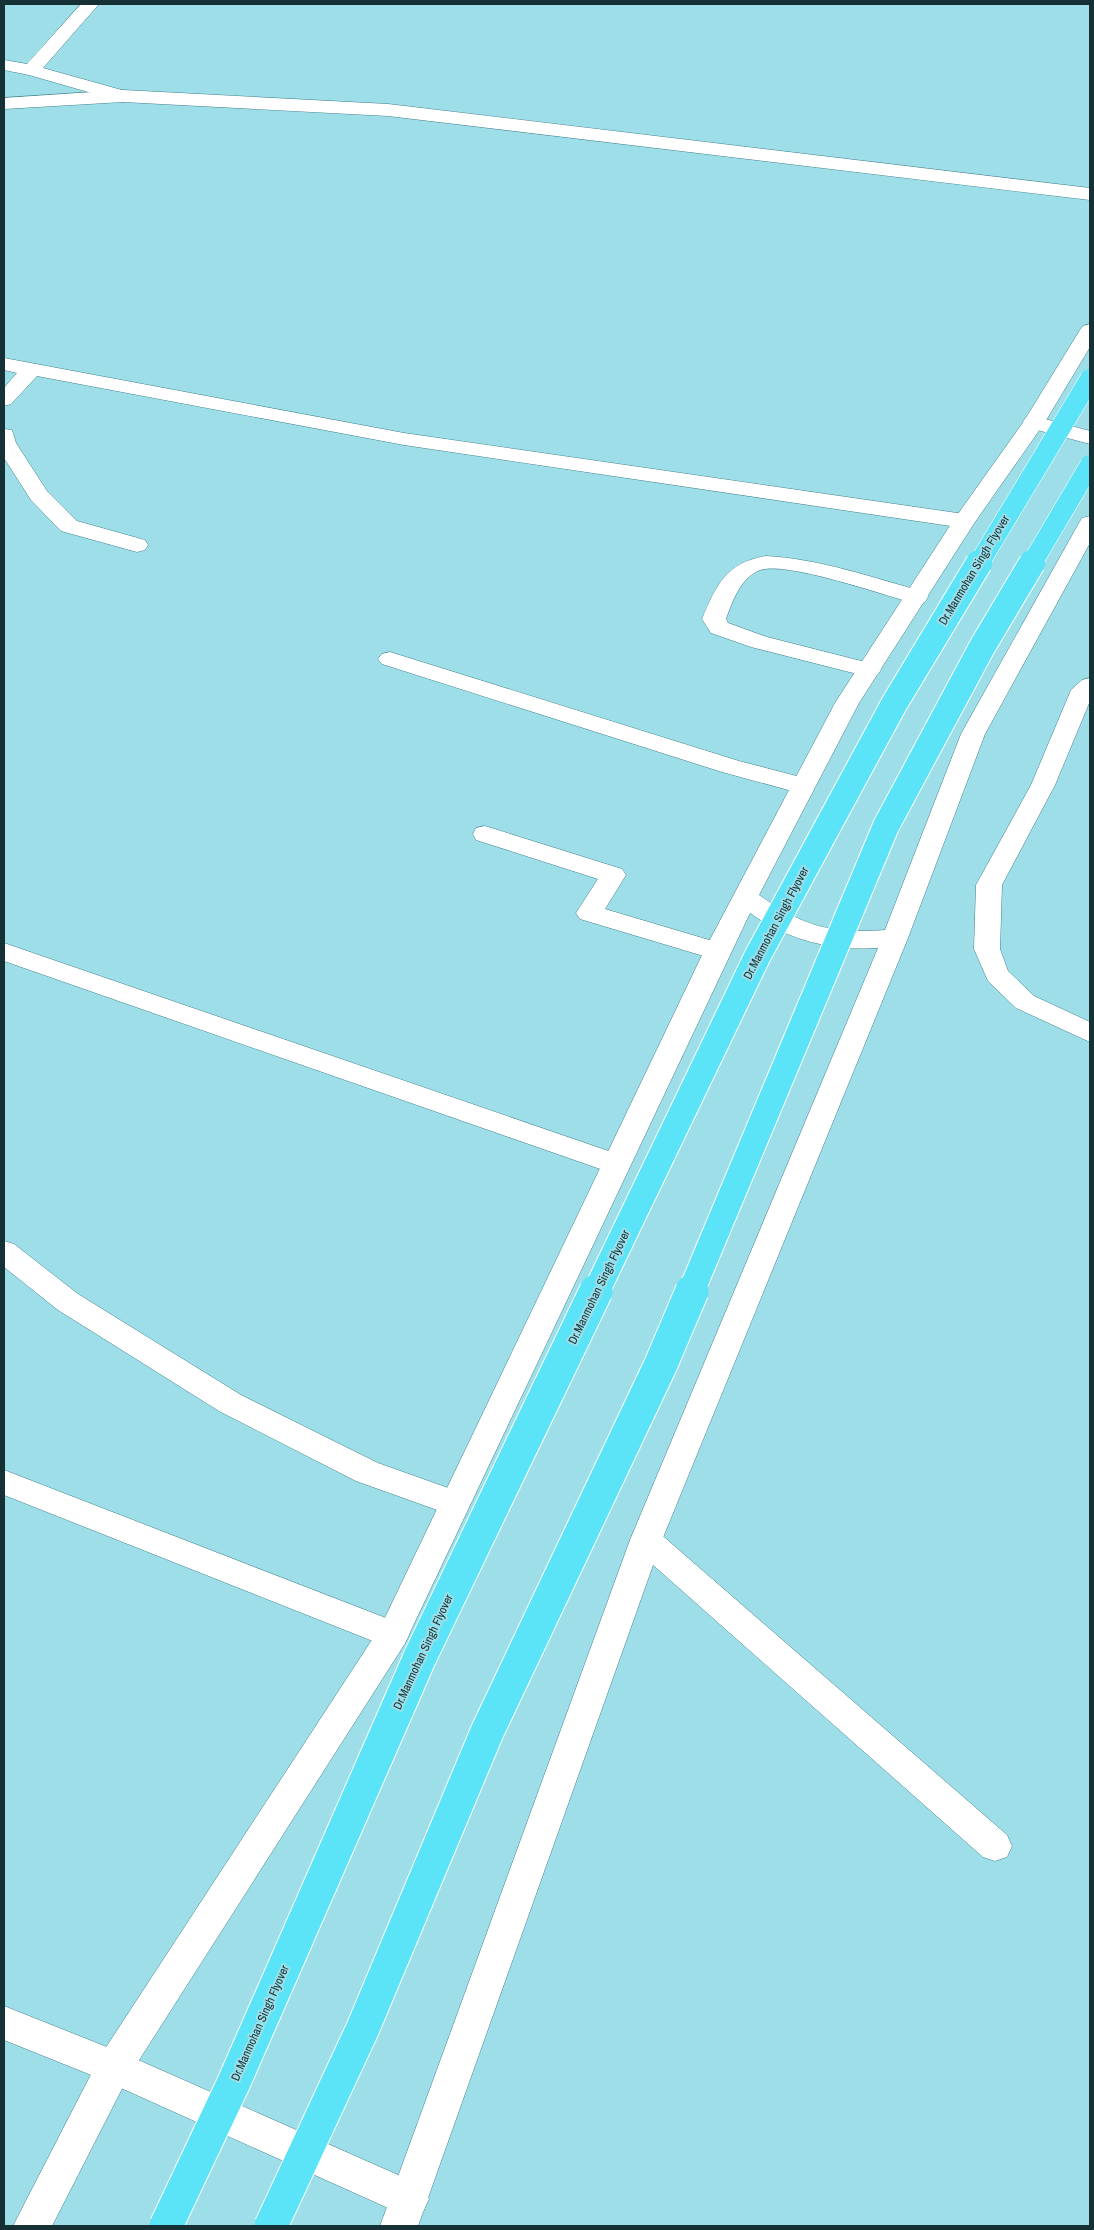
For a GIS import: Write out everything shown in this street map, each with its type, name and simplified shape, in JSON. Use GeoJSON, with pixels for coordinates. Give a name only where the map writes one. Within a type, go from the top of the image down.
{"type":"FeatureCollection","features":[{"type":"Feature","properties":{"kind":"highway","name":"Dr.Manmohan Singh Flyover"},"geometry":{"type":"LineString","coordinates":[[166,2226],[234,2082],[420,1657],[757,957],[894,704],[1090,379]]}},
{"type":"Feature","properties":{"kind":"highway"},"geometry":{"type":"LineString","coordinates":[[272,2226],[363,2028],[487,1732],[661,1364],[886,826],[982,646],[1090,464]]}},
{"type":"Feature","properties":{"kind":"street"},"geometry":{"type":"LineString","coordinates":[[31,70],[90,4]]}},
{"type":"Feature","properties":{"kind":"street"},"geometry":{"type":"LineString","coordinates":[[4,65],[31,70],[123,96]]}},
{"type":"Feature","properties":{"kind":"street"},"geometry":{"type":"LineString","coordinates":[[4,104],[123,96],[388,110],[1090,194]]}},
{"type":"Feature","properties":{"kind":"street"},"geometry":{"type":"LineString","coordinates":[[32,2226],[114,2067],[393,1636],[454,1503],[717,951],[847,703],[917,597],[964,521],[1034,422],[1090,330]]}},
{"type":"Feature","properties":{"kind":"street"},"geometry":{"type":"LineString","coordinates":[[4,364],[404,439],[964,521]]}},
{"type":"Feature","properties":{"kind":"street"},"geometry":{"type":"LineString","coordinates":[[4,400],[31,370]]}},
{"type":"Feature","properties":{"kind":"street"},"geometry":{"type":"LineString","coordinates":[[1034,422],[1090,438]]}},
{"type":"Feature","properties":{"kind":"street"},"geometry":{"type":"LineString","coordinates":[[4,434],[5,443],[38,495],[70,526],[137,545]]}},
{"type":"Feature","properties":{"kind":"street"},"geometry":{"type":"LineString","coordinates":[[4,2023],[114,2067],[404,2213],[646,1540],[895,938],[973,734],[1090,523]]}},
{"type":"Feature","properties":{"kind":"street"},"geometry":{"type":"LineString","coordinates":[[869,670],[727,631],[719,628],[714,619],[734,579],[754,564],[790,564],[917,597]]}},
{"type":"Feature","properties":{"kind":"street"},"geometry":{"type":"LineString","coordinates":[[390,659],[731,767],[803,786]]}},
{"type":"Feature","properties":{"kind":"street"},"geometry":{"type":"LineString","coordinates":[[1090,685],[1083,690],[1042,785],[989,885],[987,949],[997,975],[1025,1002],[1090,1033]]}},
{"type":"Feature","properties":{"kind":"street"},"geometry":{"type":"LineString","coordinates":[[485,834],[613,875],[590,913],[717,951]]}},
{"type":"Feature","properties":{"kind":"street"},"geometry":{"type":"LineString","coordinates":[[745,897],[769,916],[808,935],[868,941],[895,938]]}},
{"type":"Feature","properties":{"kind":"street"},"geometry":{"type":"LineString","coordinates":[[4,952],[616,1164]]}},
{"type":"Feature","properties":{"kind":"street"},"geometry":{"type":"LineString","coordinates":[[4,1252],[68,1302],[230,1403],[367,1472],[454,1503]]}},
{"type":"Feature","properties":{"kind":"street"},"geometry":{"type":"LineString","coordinates":[[4,1482],[393,1636]]}},
{"type":"Feature","properties":{"kind":"street"},"geometry":{"type":"LineString","coordinates":[[646,1540],[995,1846]]}}]}
